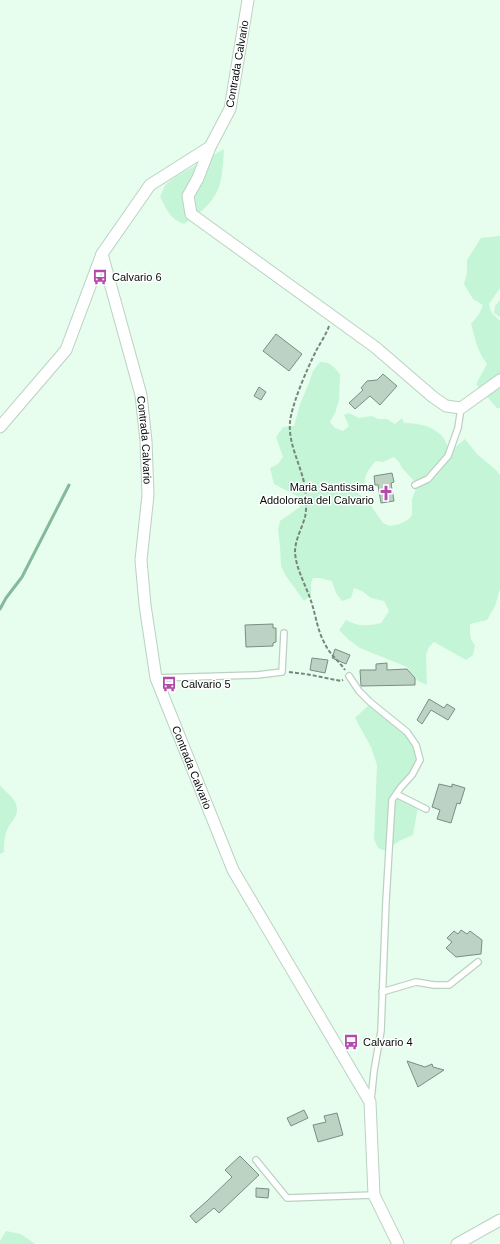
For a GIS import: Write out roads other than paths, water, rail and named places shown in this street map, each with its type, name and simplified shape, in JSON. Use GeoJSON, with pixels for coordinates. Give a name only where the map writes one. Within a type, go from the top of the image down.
{"type":"FeatureCollection","features":[{"type":"Feature","properties":{"kind":"street","name":"Contrada Calvario"},"geometry":{"type":"LineString","coordinates":[[248,0],[230,109],[210,147],[198,178],[188,196],[191,214],[375,347],[437,400],[446,406],[461,408]]}},
{"type":"Feature","properties":{"kind":"street","name":"Contrada Calvario"},"geometry":{"type":"LineString","coordinates":[[0,427],[66,350],[102,254],[150,185],[210,147]]}},
{"type":"Feature","properties":{"kind":"street","name":"Contrada Calvario"},"geometry":{"type":"LineString","coordinates":[[102,254],[142,395],[146,441],[148,495],[141,560],[145,605],[156,678],[233,870],[370,1102],[374,1195],[398,1244]]}},
{"type":"Feature","properties":{"kind":"street"},"geometry":{"type":"LineString","coordinates":[[461,408],[500,380]]}},
{"type":"Feature","properties":{"kind":"street"},"geometry":{"type":"LineString","coordinates":[[457,1244],[500,1220]]}},
{"type":"Feature","properties":{"kind":"lane"},"geometry":{"type":"LineString","coordinates":[[415,485],[428,479],[448,456],[458,428],[461,408]]}},
{"type":"Feature","properties":{"kind":"lane"},"geometry":{"type":"LineString","coordinates":[[156,678],[257,675],[282,672],[284,633]]}},
{"type":"Feature","properties":{"kind":"lane"},"geometry":{"type":"LineString","coordinates":[[349,676],[359,691],[370,702],[408,732],[416,745],[420,760],[412,775],[392,800],[381,1031],[370,1102]]}},
{"type":"Feature","properties":{"kind":"lane"},"geometry":{"type":"LineString","coordinates":[[396,794],[426,809]]}},
{"type":"Feature","properties":{"kind":"lane"},"geometry":{"type":"LineString","coordinates":[[382,992],[416,982],[434,985],[449,985],[478,962]]}},
{"type":"Feature","properties":{"kind":"lane"},"geometry":{"type":"LineString","coordinates":[[256,1160],[288,1198],[374,1195]]}},
{"type":"Feature","properties":{"kind":"waterway"},"geometry":{"type":"LineString","coordinates":[[0,609],[6,598],[22,577],[69,485]]}},
{"type":"Feature","properties":{"kind":"place","name":"Calvario 6"},"geometry":{"type":"Point","coordinates":[100,277]}},
{"type":"Feature","properties":{"kind":"place","name":"Maria Santissima Addolorata del Calvario"},"geometry":{"type":"Point","coordinates":[386,493]}},
{"type":"Feature","properties":{"kind":"place","name":"Calvario 5"},"geometry":{"type":"Point","coordinates":[169,684]}},
{"type":"Feature","properties":{"kind":"place","name":"Calvario 4"},"geometry":{"type":"Point","coordinates":[351,1042]}}]}
